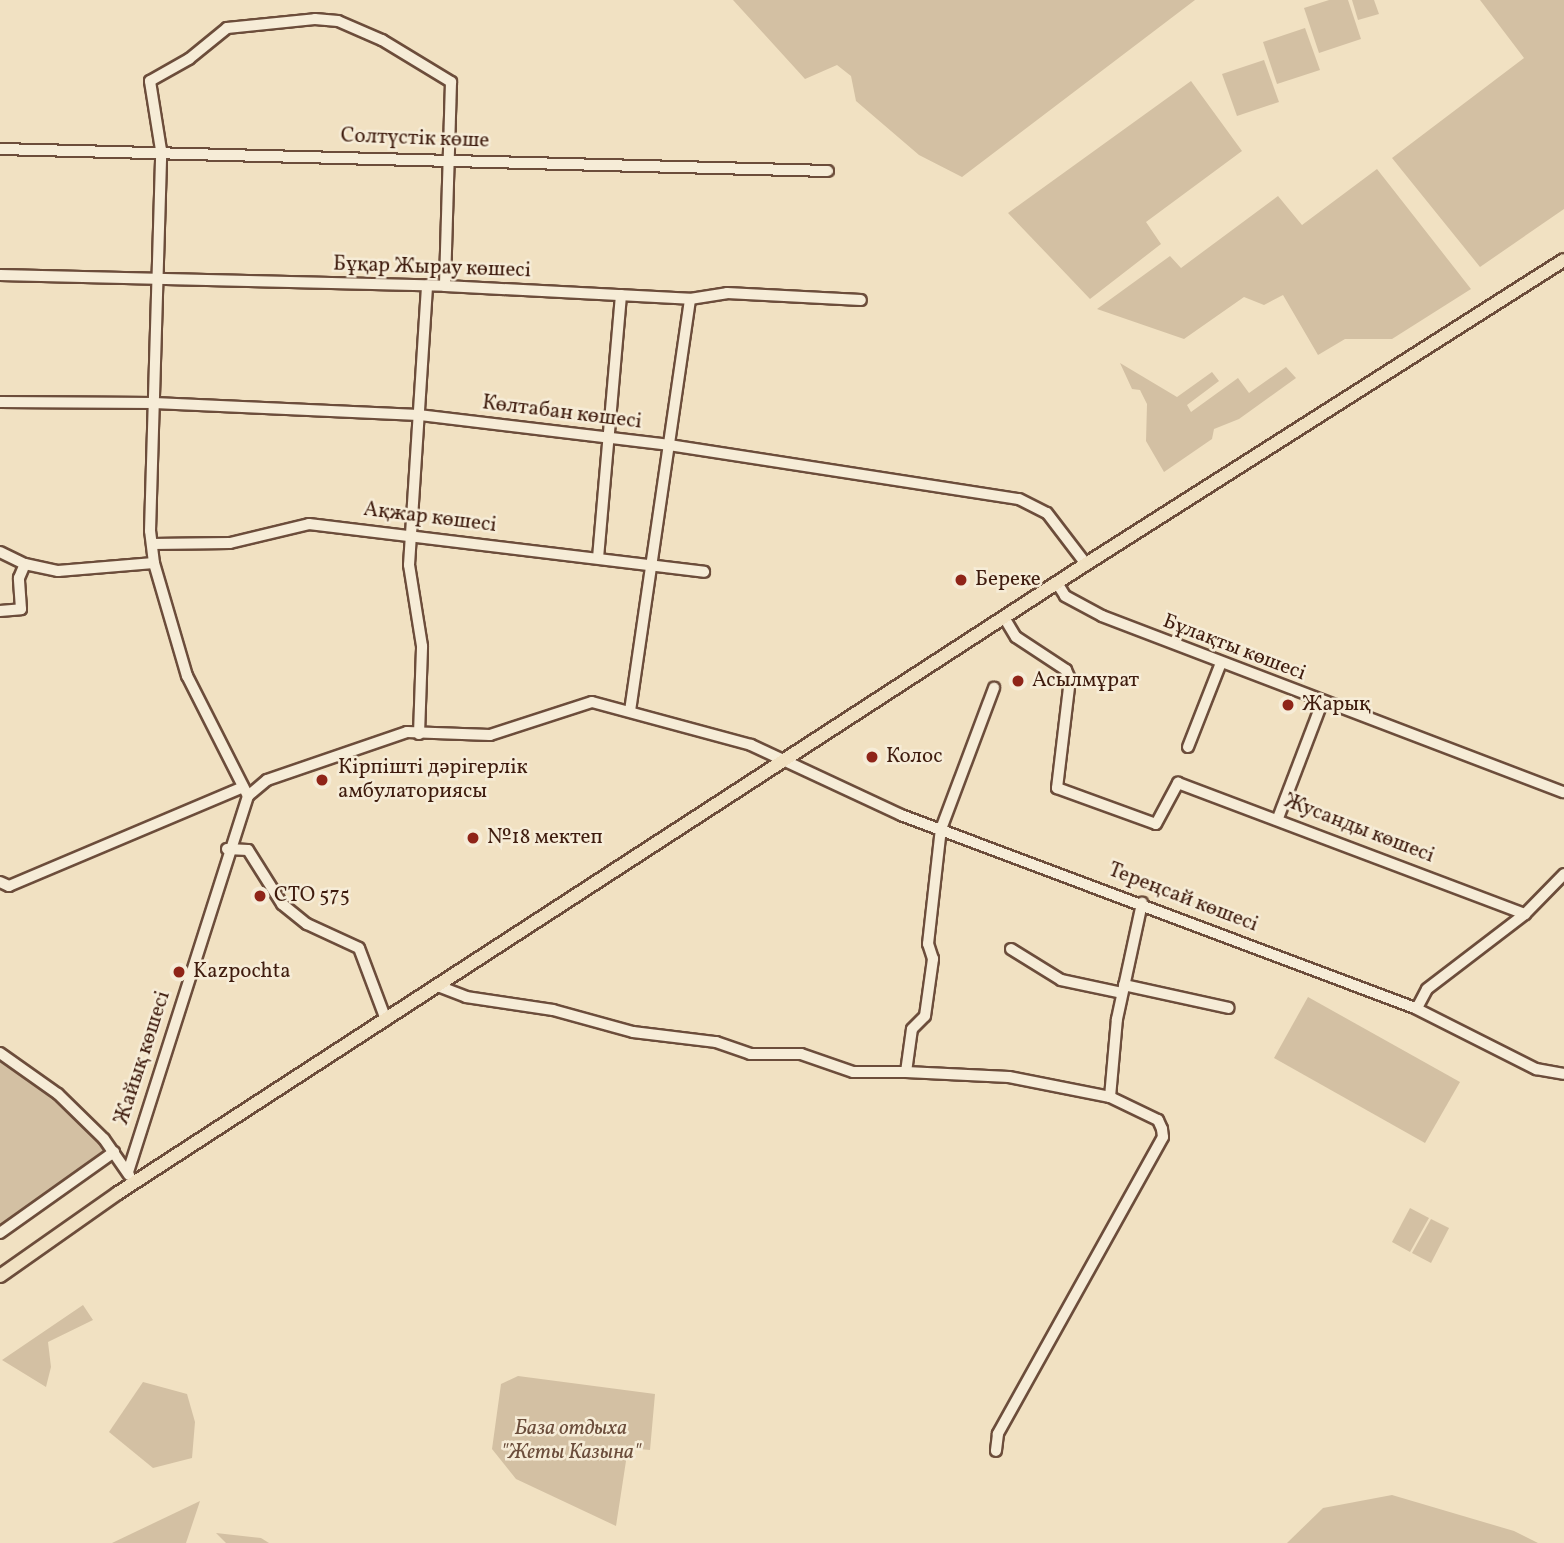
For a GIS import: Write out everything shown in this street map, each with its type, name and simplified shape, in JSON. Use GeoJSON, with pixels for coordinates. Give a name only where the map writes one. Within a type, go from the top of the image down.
{"type":"FeatureCollection","features":[{"type":"Feature","properties":{"kind":"main road"},"geometry":{"type":"LineString","coordinates":[[0,1276],[130,1178],[386,1020],[1086,564],[1564,260]]}},
{"type":"Feature","properties":{"kind":"street"},"geometry":{"type":"LineString","coordinates":[[245,792],[187,676],[154,563],[154,403],[161,150],[150,81],[189,58],[227,28],[315,19],[338,20],[382,40],[451,82],[446,159],[445,286]]}},
{"type":"Feature","properties":{"kind":"street","name":"Солтүстік көше"},"geometry":{"type":"LineString","coordinates":[[0,149],[161,150],[828,172]]}},
{"type":"Feature","properties":{"kind":"street","name":"Бұқар Жырау көшесі"},"geometry":{"type":"LineString","coordinates":[[0,275],[445,286],[690,299],[727,292],[861,300]]}},
{"type":"Feature","properties":{"kind":"street"},"geometry":{"type":"LineString","coordinates":[[419,734],[422,646],[409,565],[427,286]]}},
{"type":"Feature","properties":{"kind":"street"},"geometry":{"type":"LineString","coordinates":[[598,558],[621,295]]}},
{"type":"Feature","properties":{"kind":"street"},"geometry":{"type":"LineString","coordinates":[[630,711],[690,299]]}},
{"type":"Feature","properties":{"kind":"street","name":"Көлтабан көшесі"},"geometry":{"type":"LineString","coordinates":[[0,402],[154,403],[419,415],[668,446],[1019,499],[1047,513],[1086,564]]}},
{"type":"Feature","properties":{"kind":"street","name":"Ақжар көшесі"},"geometry":{"type":"LineString","coordinates":[[152,544],[230,543],[309,524],[411,534],[704,572]]}},
{"type":"Feature","properties":{"kind":"street"},"geometry":{"type":"LineString","coordinates":[[0,552],[25,564],[58,571],[154,563]]}},
{"type":"Feature","properties":{"kind":"street"},"geometry":{"type":"LineString","coordinates":[[0,611],[21,609],[19,578],[25,564]]}},
{"type":"Feature","properties":{"kind":"street","name":"Бұлақты көшесі"},"geometry":{"type":"LineString","coordinates":[[1057,583],[1065,596],[1102,617],[1322,703],[1564,792]]}},
{"type":"Feature","properties":{"kind":"street","name":"Жусанды көшесі"},"geometry":{"type":"LineString","coordinates":[[1005,619],[1016,637],[1066,670],[1070,679],[1055,785],[1158,822],[1170,790],[1178,783],[1278,818],[1525,914]]}},
{"type":"Feature","properties":{"kind":"street"},"geometry":{"type":"LineString","coordinates":[[1188,747],[1221,663]]}},
{"type":"Feature","properties":{"kind":"street"},"geometry":{"type":"LineString","coordinates":[[906,1072],[912,1029],[925,1016],[933,959],[928,944],[941,829],[994,688]]}},
{"type":"Feature","properties":{"kind":"street","name":"Тереңсай көшесі"},"geometry":{"type":"LineString","coordinates":[[0,884],[9,886],[245,792],[267,780],[407,732],[490,735],[592,702],[751,745],[941,829],[1417,1008],[1536,1069],[1564,1074]]}},
{"type":"Feature","properties":{"kind":"street"},"geometry":{"type":"LineString","coordinates":[[1278,818],[1322,703]]}},
{"type":"Feature","properties":{"kind":"street","name":"Жайық көшесі"},"geometry":{"type":"LineString","coordinates":[[130,1178],[245,792]]}},
{"type":"Feature","properties":{"kind":"street"},"geometry":{"type":"LineString","coordinates":[[228,849],[248,850],[282,904],[329,936],[359,948],[386,1020]]}},
{"type":"Feature","properties":{"kind":"street"},"geometry":{"type":"LineString","coordinates":[[1417,1008],[1427,989],[1452,966],[1525,914],[1564,874]]}},
{"type":"Feature","properties":{"kind":"street"},"geometry":{"type":"LineString","coordinates":[[1110,1097],[1123,989],[1142,903]]}},
{"type":"Feature","properties":{"kind":"street"},"geometry":{"type":"LineString","coordinates":[[1012,949],[1061,980],[1228,1008]]}},
{"type":"Feature","properties":{"kind":"street"},"geometry":{"type":"LineString","coordinates":[[438,986],[466,997],[553,1010],[633,1032],[716,1042],[750,1054],[801,1054],[853,1072],[1009,1077],[1110,1097],[1158,1120],[1163,1138],[1040,1353],[998,1434],[996,1451]]}},
{"type":"Feature","properties":{"kind":"street"},"geometry":{"type":"LineString","coordinates":[[0,1053],[58,1094],[114,1152],[130,1178]]}},
{"type":"Feature","properties":{"kind":"street"},"geometry":{"type":"LineString","coordinates":[[0,1233],[114,1152]]}},
{"type":"Feature","properties":{"kind":"green space"},"geometry":{"type":"Polygon","coordinates":[[[733,0],[1195,0],[962,177],[919,155],[856,101],[851,76],[837,65],[805,79],[733,0]]]}},
{"type":"Feature","properties":{"kind":"green space"},"geometry":{"type":"Polygon","coordinates":[[[1329,0],[1348,0],[1361,39],[1319,53],[1304,8],[1329,0]]]}},
{"type":"Feature","properties":{"kind":"green space"},"geometry":{"type":"Polygon","coordinates":[[[1352,0],[1374,0],[1379,14],[1358,20],[1352,0]]]}},
{"type":"Feature","properties":{"kind":"green space"},"geometry":{"type":"Polygon","coordinates":[[[1480,0],[1564,0],[1564,209],[1480,267],[1392,158],[1524,58],[1480,0]]]}},
{"type":"Feature","properties":{"kind":"green space"},"geometry":{"type":"Polygon","coordinates":[[[1305,28],[1320,70],[1277,84],[1263,42],[1305,28]]]}},
{"type":"Feature","properties":{"kind":"green space"},"geometry":{"type":"Polygon","coordinates":[[[1264,60],[1279,102],[1237,116],[1222,74],[1264,60]]]}},
{"type":"Feature","properties":{"kind":"green space"},"geometry":{"type":"Polygon","coordinates":[[[1191,81],[1242,151],[1146,222],[1161,244],[1090,299],[1008,213],[1191,81]]]}},
{"type":"Feature","properties":{"kind":"green space"},"geometry":{"type":"Polygon","coordinates":[[[1377,169],[1471,289],[1392,339],[1345,339],[1318,355],[1283,295],[1264,305],[1244,297],[1184,339],[1097,309],[1170,256],[1181,268],[1278,196],[1302,225],[1377,169]]]}},
{"type":"Feature","properties":{"kind":"green space"},"geometry":{"type":"Polygon","coordinates":[[[1120,363],[1177,397],[1212,372],[1219,381],[1187,405],[1191,412],[1238,378],[1249,393],[1286,367],[1296,378],[1239,419],[1214,429],[1212,439],[1164,472],[1146,441],[1147,404],[1140,390],[1132,389],[1120,363]]]}},
{"type":"Feature","properties":{"kind":"green space"},"geometry":{"type":"Polygon","coordinates":[[[1308,997],[1460,1082],[1425,1143],[1274,1058],[1308,997]]]}},
{"type":"Feature","properties":{"kind":"green space"},"geometry":{"type":"Polygon","coordinates":[[[0,1054],[79,1115],[114,1152],[0,1236],[0,1054]]]}},
{"type":"Feature","properties":{"kind":"green space"},"geometry":{"type":"Polygon","coordinates":[[[1410,1208],[1429,1218],[1410,1252],[1392,1242],[1410,1208]]]}},
{"type":"Feature","properties":{"kind":"green space"},"geometry":{"type":"Polygon","coordinates":[[[1431,1219],[1449,1228],[1431,1263],[1412,1253],[1431,1219]]]}},
{"type":"Feature","properties":{"kind":"green space"},"geometry":{"type":"Polygon","coordinates":[[[83,1305],[93,1320],[48,1342],[51,1367],[46,1387],[2,1360],[83,1305]]]}},
{"type":"Feature","properties":{"kind":"green space","name":"База отдыха \"Жеты Казына\""},"geometry":{"type":"Polygon","coordinates":[[[518,1376],[655,1394],[650,1450],[628,1448],[616,1526],[516,1479],[492,1449],[501,1384],[518,1376]]]}},
{"type":"Feature","properties":{"kind":"green space"},"geometry":{"type":"Polygon","coordinates":[[[143,1382],[187,1394],[195,1422],[192,1458],[153,1468],[109,1432],[143,1382]]]}},
{"type":"Feature","properties":{"kind":"green space"},"geometry":{"type":"Polygon","coordinates":[[[1392,1495],[1514,1531],[1538,1543],[1287,1543],[1323,1508],[1392,1495]]]}},
{"type":"Feature","properties":{"kind":"green space"},"geometry":{"type":"Polygon","coordinates":[[[200,1501],[186,1543],[112,1543],[200,1501]]]}},
{"type":"Feature","properties":{"kind":"green space"},"geometry":{"type":"Polygon","coordinates":[[[216,1533],[261,1538],[269,1543],[226,1543],[216,1533]]]}},
{"type":"Feature","properties":{"kind":"place","name":"Береке"},"geometry":{"type":"Point","coordinates":[961,580]}},
{"type":"Feature","properties":{"kind":"place","name":"Асылмұрат"},"geometry":{"type":"Point","coordinates":[1018,681]}},
{"type":"Feature","properties":{"kind":"place","name":"Жарық"},"geometry":{"type":"Point","coordinates":[1288,705]}},
{"type":"Feature","properties":{"kind":"place","name":"Колос"},"geometry":{"type":"Point","coordinates":[872,757]}},
{"type":"Feature","properties":{"kind":"place","name":"Кірпішті дәрігерлік амбулаториясы"},"geometry":{"type":"Point","coordinates":[322,780]}},
{"type":"Feature","properties":{"kind":"place","name":"№18 мектеп"},"geometry":{"type":"Point","coordinates":[473,838]}},
{"type":"Feature","properties":{"kind":"place","name":"СТО 575"},"geometry":{"type":"Point","coordinates":[260,896]}},
{"type":"Feature","properties":{"kind":"place","name":"Kazpochta"},"geometry":{"type":"Point","coordinates":[179,972]}}]}
